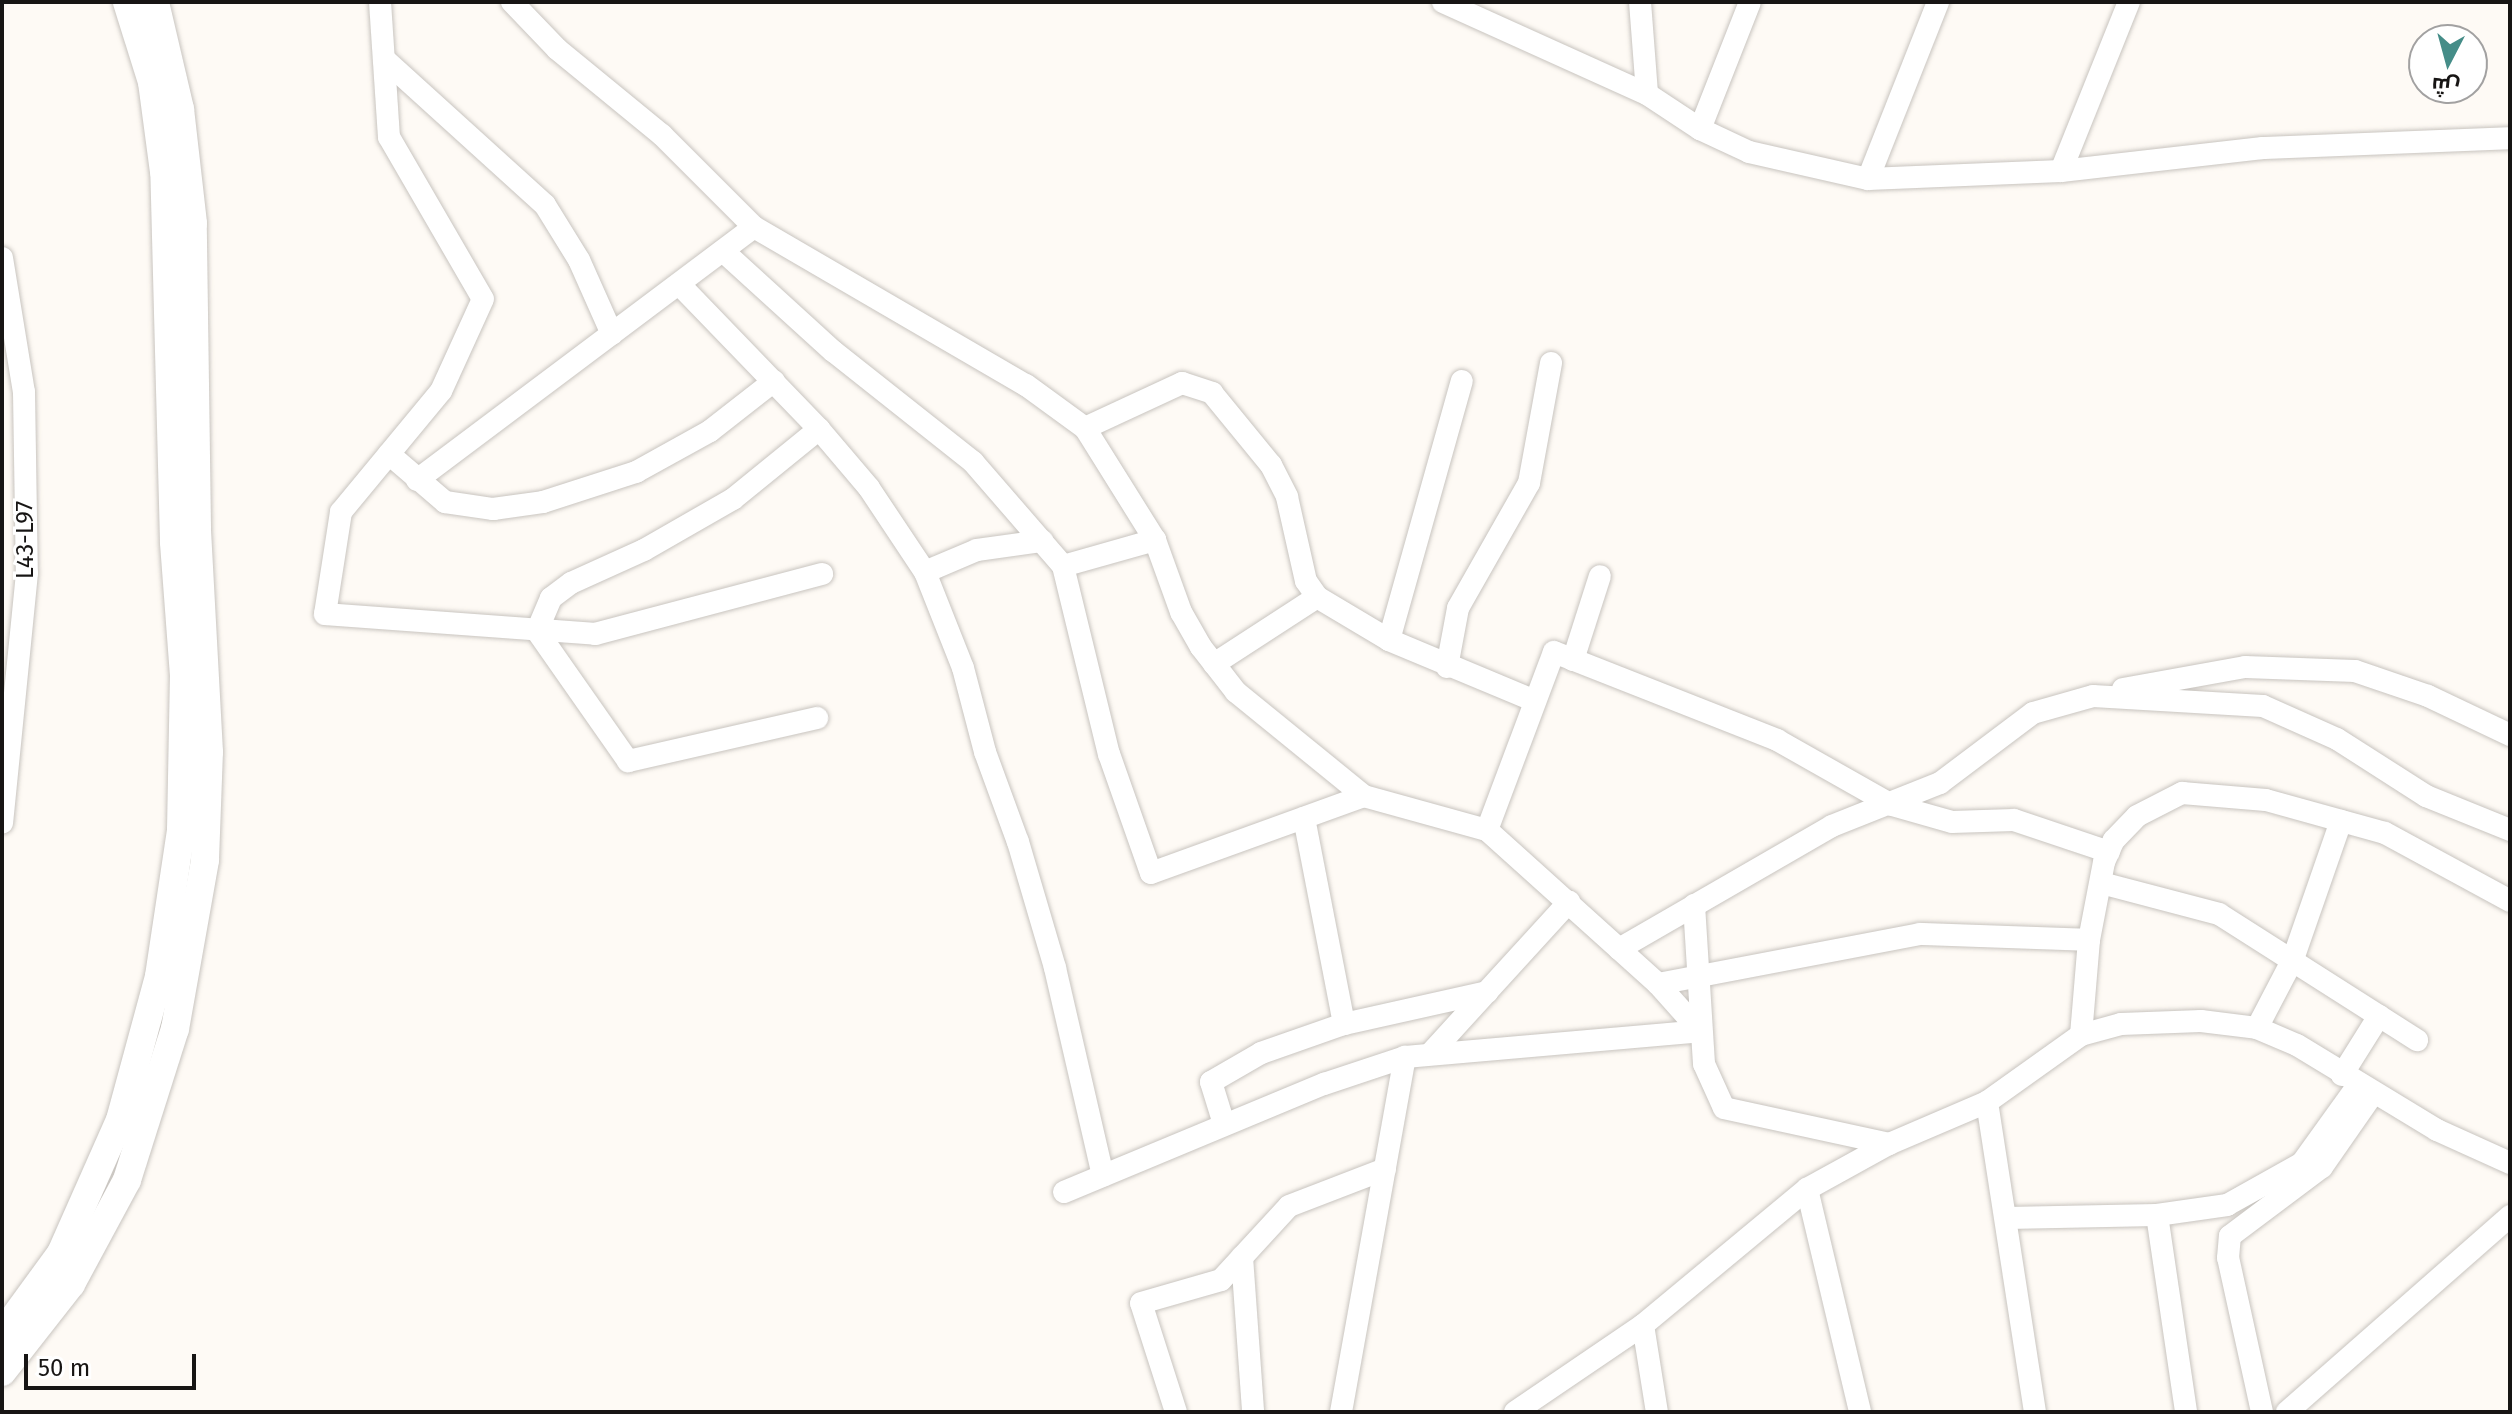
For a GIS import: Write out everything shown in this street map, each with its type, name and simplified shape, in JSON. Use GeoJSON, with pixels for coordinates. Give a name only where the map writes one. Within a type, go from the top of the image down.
{"type":"FeatureCollection","features":[{"type":"Feature","properties":{"kind":"street"},"geometry":{"type":"LineString","coordinates":[[2,1372],[71,1284],[111,1216],[157,1093],[190,964],[209,808],[197,528],[183,312],[152,82],[127,2]]}},
{"type":"Feature","properties":{"kind":"street"},"geometry":{"type":"LineString","coordinates":[[2,1334],[61,1253],[101,1173],[135,1074],[169,925],[181,830],[185,724],[174,542],[187,155],[155,2]]}},
{"type":"Feature","properties":{"kind":"street"},"geometry":{"type":"LineString","coordinates":[[380,2],[389,137],[483,299],[441,391],[341,512],[325,614],[569,635],[625,628],[822,574]]}},
{"type":"Feature","properties":{"kind":"street"},"geometry":{"type":"LineString","coordinates":[[512,2],[557,49],[662,135],[754,227],[1026,385],[1085,428],[1155,540],[1181,612],[1236,692],[1364,796],[1487,830],[1658,984],[1700,1031]]}},
{"type":"Feature","properties":{"kind":"street"},"geometry":{"type":"LineString","coordinates":[[1443,2],[1470,9],[1647,94],[1700,129],[1749,152],[1868,179],[2061,171],[2263,148],[2510,138]]}},
{"type":"Feature","properties":{"kind":"street"},"geometry":{"type":"LineString","coordinates":[[1640,2],[1647,94]]}},
{"type":"Feature","properties":{"kind":"street"},"geometry":{"type":"LineString","coordinates":[[1700,129],[1750,2]]}},
{"type":"Feature","properties":{"kind":"street"},"geometry":{"type":"LineString","coordinates":[[1868,179],[1938,2]]}},
{"type":"Feature","properties":{"kind":"street"},"geometry":{"type":"LineString","coordinates":[[2061,171],[2129,2]]}},
{"type":"Feature","properties":{"kind":"street"},"geometry":{"type":"LineString","coordinates":[[384,59],[545,205],[579,260],[612,334]]}},
{"type":"Feature","properties":{"kind":"street"},"geometry":{"type":"LineString","coordinates":[[417,480],[754,227]]}},
{"type":"Feature","properties":{"kind":"street"},"geometry":{"type":"LineString","coordinates":[[723,251],[833,351],[973,462],[1063,566],[1109,754],[1151,873],[1364,796]]}},
{"type":"Feature","properties":{"kind":"street","name":"L43-L97"},"geometry":{"type":"LineString","coordinates":[[2,258],[24,392],[27,573],[2,823]]}},
{"type":"Feature","properties":{"kind":"street"},"geometry":{"type":"LineString","coordinates":[[679,284],[819,429],[869,488],[925,572],[963,668],[985,752],[1018,842],[1055,968],[1103,1176]]}},
{"type":"Feature","properties":{"kind":"street"},"geometry":{"type":"LineString","coordinates":[[1447,667],[1458,608],[1529,483],[1551,363]]}},
{"type":"Feature","properties":{"kind":"street"},"geometry":{"type":"LineString","coordinates":[[389,454],[431,494],[465,508],[493,509],[580,494],[636,472],[710,431],[774,381]]}},
{"type":"Feature","properties":{"kind":"street"},"geometry":{"type":"LineString","coordinates":[[1389,640],[1462,381]]}},
{"type":"Feature","properties":{"kind":"street"},"geometry":{"type":"LineString","coordinates":[[1085,428],[1182,383],[1212,393],[1271,465],[1287,497],[1306,581],[1317,597],[1389,640],[1447,667],[1535,701]]}},
{"type":"Feature","properties":{"kind":"street"},"geometry":{"type":"LineString","coordinates":[[537,631],[551,598],[571,583],[644,550],[733,499],[819,429]]}},
{"type":"Feature","properties":{"kind":"street"},"geometry":{"type":"LineString","coordinates":[[1063,566],[1155,540]]}},
{"type":"Feature","properties":{"kind":"street"},"geometry":{"type":"LineString","coordinates":[[925,572],[977,550],[1042,541]]}},
{"type":"Feature","properties":{"kind":"street"},"geometry":{"type":"LineString","coordinates":[[1573,660],[1600,576]]}},
{"type":"Feature","properties":{"kind":"street"},"geometry":{"type":"LineString","coordinates":[[1214,664],[1317,597]]}},
{"type":"Feature","properties":{"kind":"street"},"geometry":{"type":"LineString","coordinates":[[537,631],[628,761],[817,718]]}},
{"type":"Feature","properties":{"kind":"street"},"geometry":{"type":"LineString","coordinates":[[1487,830],[1554,652],[1777,740],[1892,805],[1952,822],[2014,820],[2109,852]]}},
{"type":"Feature","properties":{"kind":"street"},"geometry":{"type":"LineString","coordinates":[[1619,949],[1832,826],[1892,805],[1940,783],[2033,713],[2093,696],[2207,670],[2320,667],[2393,682],[2510,735]]}},
{"type":"Feature","properties":{"kind":"street"},"geometry":{"type":"LineString","coordinates":[[2093,696],[2263,706],[2337,739],[2426,796],[2510,830]]}},
{"type":"Feature","properties":{"kind":"street"},"geometry":{"type":"LineString","coordinates":[[2081,1035],[2089,940],[2109,852],[2137,816],[2182,793],[2266,800],[2385,833],[2510,901]]}},
{"type":"Feature","properties":{"kind":"street"},"geometry":{"type":"LineString","coordinates":[[1304,818],[1344,1024]]}},
{"type":"Feature","properties":{"kind":"street"},"geometry":{"type":"LineString","coordinates":[[2257,1028],[2293,959],[2341,821]]}},
{"type":"Feature","properties":{"kind":"street"},"geometry":{"type":"LineString","coordinates":[[2101,883],[2219,914],[2417,1040]]}},
{"type":"Feature","properties":{"kind":"street"},"geometry":{"type":"LineString","coordinates":[[1431,1053],[1569,902]]}},
{"type":"Feature","properties":{"kind":"street"},"geometry":{"type":"LineString","coordinates":[[1694,905],[1704,1064],[1724,1108],[1889,1144]]}},
{"type":"Feature","properties":{"kind":"street"},"geometry":{"type":"LineString","coordinates":[[1658,984],[1920,934],[2089,940]]}},
{"type":"Feature","properties":{"kind":"street"},"geometry":{"type":"LineString","coordinates":[[1224,1124],[1211,1082],[1261,1053],[1344,1024],[1487,992]]}},
{"type":"Feature","properties":{"kind":"street"},"geometry":{"type":"LineString","coordinates":[[2262,1412],[2228,1258],[2230,1236],[2322,1167],[2358,1085],[2379,1016]]}},
{"type":"Feature","properties":{"kind":"street"},"geometry":{"type":"LineString","coordinates":[[1515,1412],[1643,1325],[1807,1189],[1889,1144],[1987,1102],[2081,1035],[2134,1023],[2201,1021],[2257,1028],[2358,1085],[2510,1163]]}},
{"type":"Feature","properties":{"kind":"street"},"geometry":{"type":"LineString","coordinates":[[1064,1192],[1224,1124],[1405,1057],[1700,1031]]}},
{"type":"Feature","properties":{"kind":"street"},"geometry":{"type":"LineString","coordinates":[[1341,1412],[1405,1057]]}},
{"type":"Feature","properties":{"kind":"street"},"geometry":{"type":"LineString","coordinates":[[2007,1218],[2157,1215],[2227,1205],[2302,1163],[2358,1085]]}},
{"type":"Feature","properties":{"kind":"street"},"geometry":{"type":"LineString","coordinates":[[1987,1102],[2035,1412]]}},
{"type":"Feature","properties":{"kind":"street"},"geometry":{"type":"LineString","coordinates":[[1176,1412],[1141,1303],[1221,1280],[1289,1206],[1385,1169]]}},
{"type":"Feature","properties":{"kind":"street"},"geometry":{"type":"LineString","coordinates":[[1807,1189],[1860,1412]]}},
{"type":"Feature","properties":{"kind":"street"},"geometry":{"type":"LineString","coordinates":[[2157,1215],[2186,1412]]}},
{"type":"Feature","properties":{"kind":"street"},"geometry":{"type":"LineString","coordinates":[[2287,1412],[2510,1216]]}},
{"type":"Feature","properties":{"kind":"street"},"geometry":{"type":"LineString","coordinates":[[1242,1257],[1253,1412]]}},
{"type":"Feature","properties":{"kind":"street"},"geometry":{"type":"LineString","coordinates":[[1643,1325],[1657,1412]]}}]}
